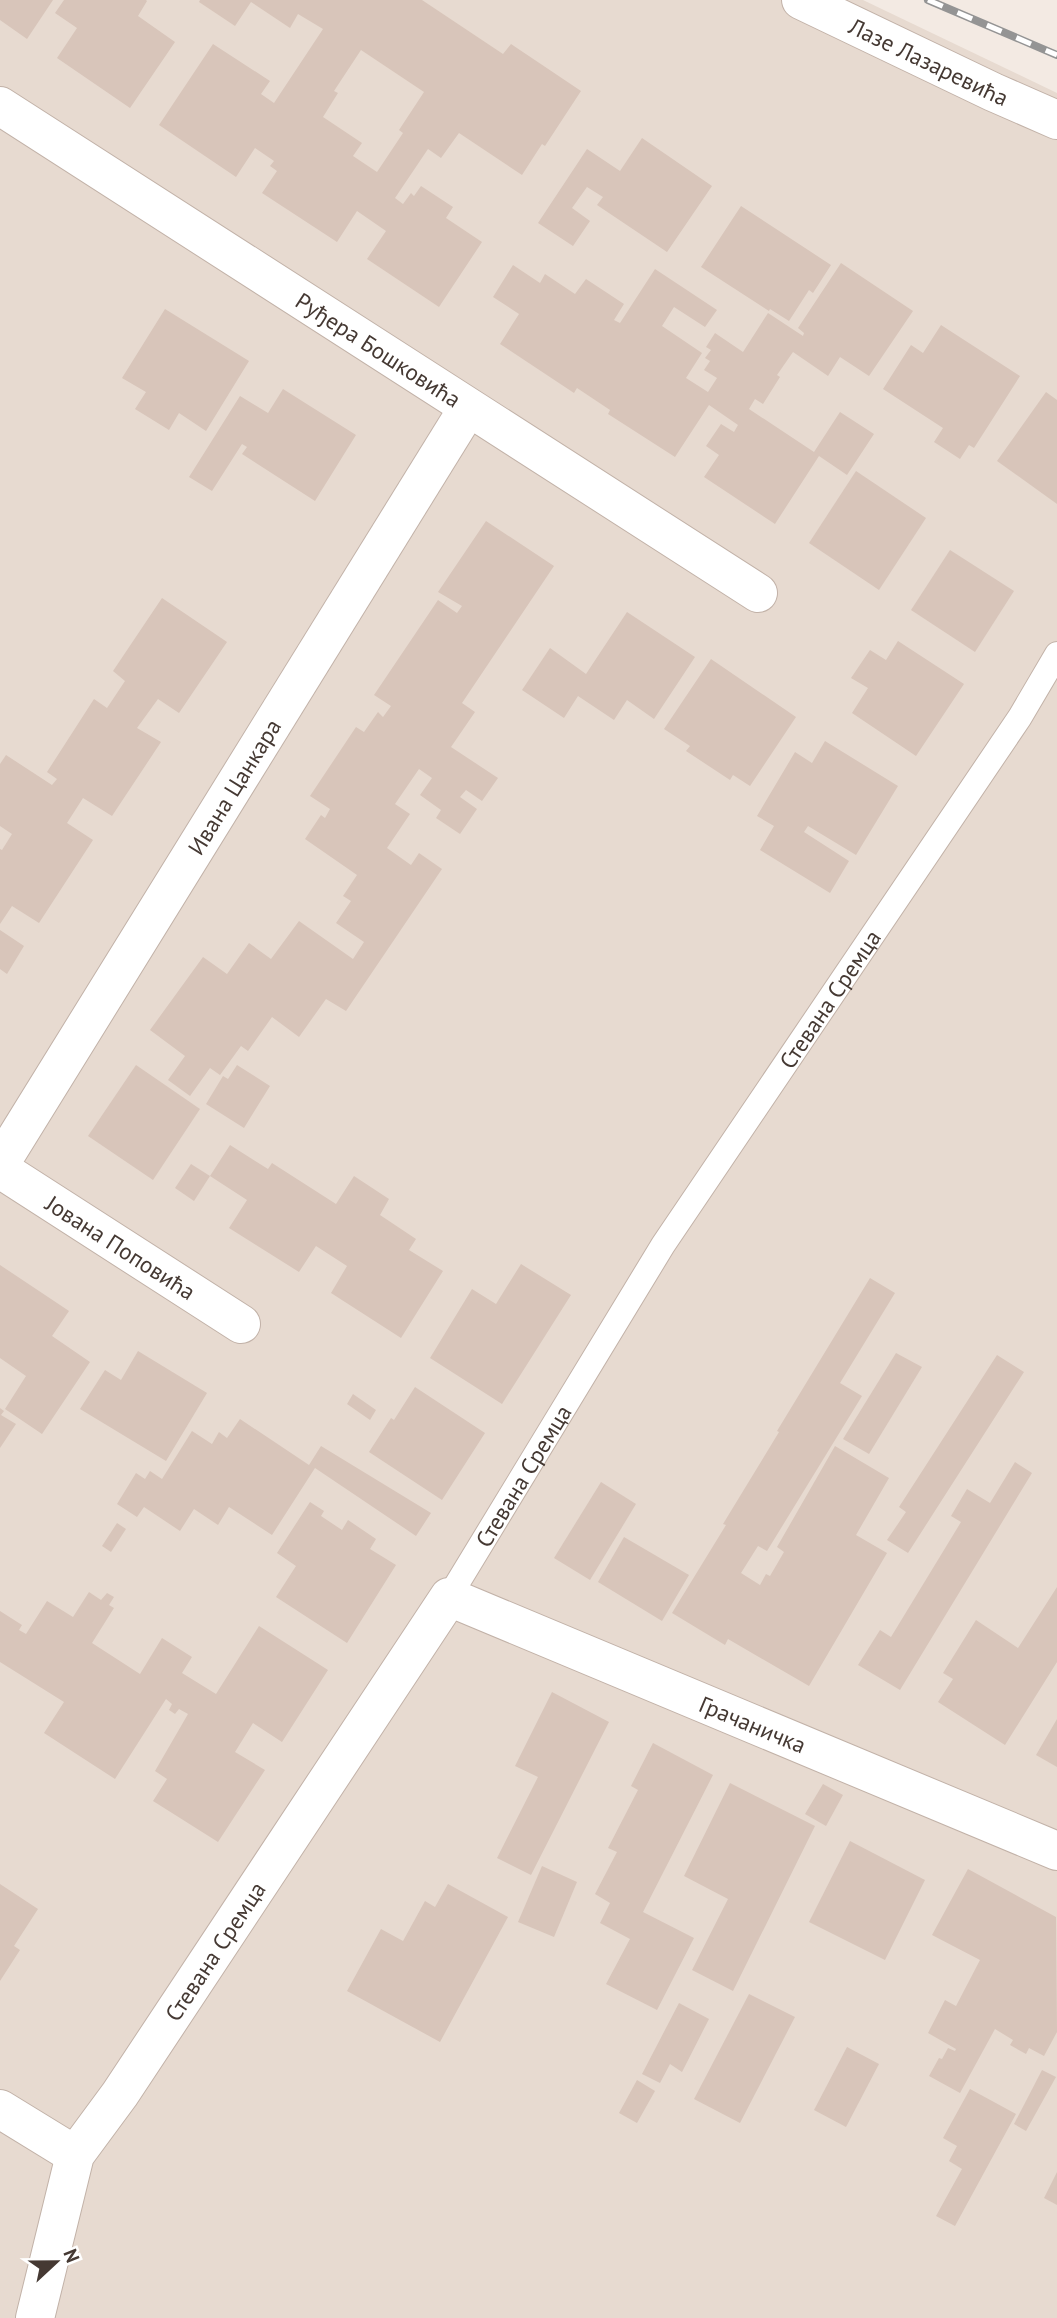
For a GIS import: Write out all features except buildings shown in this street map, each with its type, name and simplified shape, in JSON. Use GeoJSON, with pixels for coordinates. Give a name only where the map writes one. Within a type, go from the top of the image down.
{"type":"FeatureCollection","features":[{"type":"Feature","properties":{"kind":"street","name":"Лазе Лазаревића"},"geometry":{"type":"LineString","coordinates":[[801,0],[1057,120]]}},
{"type":"Feature","properties":{"kind":"street","name":"Руђера Бошковића"},"geometry":{"type":"LineString","coordinates":[[0,106],[758,593]]}},
{"type":"Feature","properties":{"kind":"street","name":"Ивана Цанкара"},"geometry":{"type":"LineString","coordinates":[[0,1167],[468,408]]}},
{"type":"Feature","properties":{"kind":"street","name":"Јована Поповића"},"geometry":{"type":"LineString","coordinates":[[0,1167],[241,1324]]}},
{"type":"Feature","properties":{"kind":"street","name":"Грачаничка"},"geometry":{"type":"LineString","coordinates":[[449,1597],[1057,1851]]}},
{"type":"Feature","properties":{"kind":"street","name":"Стевана Сремца"},"geometry":{"type":"LineString","coordinates":[[35,2318],[75,2155],[120,2095],[449,1597]]}},
{"type":"Feature","properties":{"kind":"street"},"geometry":{"type":"LineString","coordinates":[[0,2109],[75,2155]]}},
{"type":"Feature","properties":{"kind":"lane","name":"Стевана Сремца"},"geometry":{"type":"LineString","coordinates":[[449,1597],[663,1245],[1020,717],[1057,654]]}},
{"type":"Feature","properties":{"kind":"shaded area"},"geometry":{"type":"Polygon","coordinates":[[[0,0],[863,0],[1057,93],[1057,2318],[0,2318],[0,0]]]}},
{"type":"Feature","properties":{"kind":"railway"},"geometry":{"type":"LineString","coordinates":[[928,0],[1057,55]]}}]}
